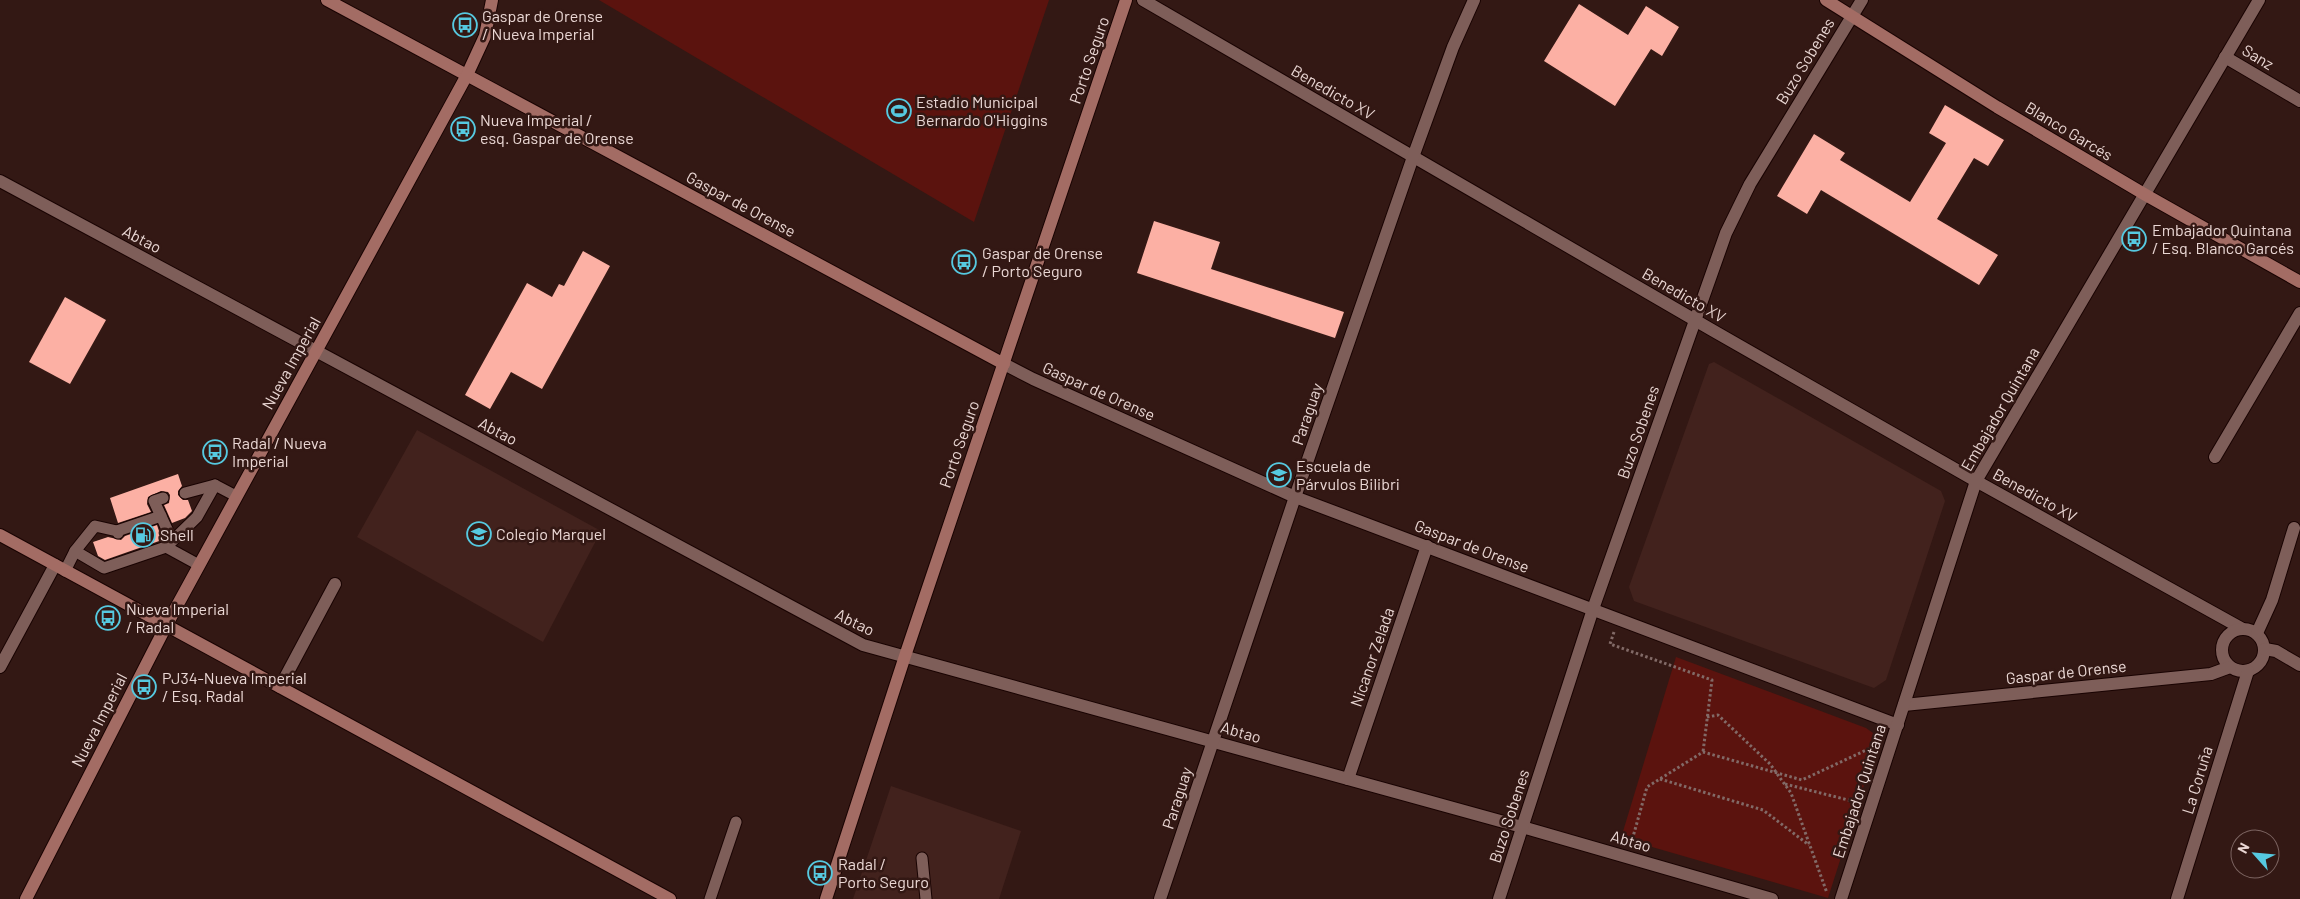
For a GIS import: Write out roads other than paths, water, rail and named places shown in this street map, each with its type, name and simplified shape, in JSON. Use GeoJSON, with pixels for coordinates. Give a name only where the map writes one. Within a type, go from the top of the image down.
{"type":"FeatureCollection","features":[{"type":"Feature","properties":{"kind":"street","name":"Gaspar de Orense"},"geometry":{"type":"LineString","coordinates":[[327,0],[1033,379],[1295,497],[1898,725]]}},
{"type":"Feature","properties":{"kind":"street","name":"Nueva Imperial"},"geometry":{"type":"LineString","coordinates":[[26,899],[166,626],[467,75],[485,36],[492,0]]}},
{"type":"Feature","properties":{"kind":"street","name":"Porto Seguro"},"geometry":{"type":"LineString","coordinates":[[826,899],[905,656],[1126,0]]}},
{"type":"Feature","properties":{"kind":"street","name":"Benedicto XV"},"geometry":{"type":"LineString","coordinates":[[1143,0],[1413,158],[1976,481],[2241,628]]}},
{"type":"Feature","properties":{"kind":"street","name":"Paraguay"},"geometry":{"type":"LineString","coordinates":[[1160,899],[1295,497],[1413,158],[1453,47],[1474,0]]}},
{"type":"Feature","properties":{"kind":"street","name":"Blanco Garcés"},"geometry":{"type":"LineString","coordinates":[[1826,0],[1997,107],[2144,194],[2300,282]]}},
{"type":"Feature","properties":{"kind":"street","name":"Buzo Sobenes"},"geometry":{"type":"LineString","coordinates":[[1499,899],[1593,609],[1726,234],[1741,200],[1862,0]]}},
{"type":"Feature","properties":{"kind":"street","name":"Embajador Quintana"},"geometry":{"type":"LineString","coordinates":[[1842,899],[1976,481],[2259,0]]}},
{"type":"Feature","properties":{"kind":"street","name":"Sanz"},"geometry":{"type":"LineString","coordinates":[[2225,57],[2300,101]]}},
{"type":"Feature","properties":{"kind":"street","name":"Abtao"},"geometry":{"type":"LineString","coordinates":[[0,181],[843,635],[877,650],[905,656],[1213,741],[1772,899]]}},
{"type":"Feature","properties":{"kind":"street"},"geometry":{"type":"LineString","coordinates":[[2215,457],[2300,313]]}},
{"type":"Feature","properties":{"kind":"street"},"geometry":{"type":"LineString","coordinates":[[2257,633],[2272,600],[2294,528]]}},
{"type":"Feature","properties":{"kind":"street"},"geometry":{"type":"LineString","coordinates":[[0,535],[670,899]]}},
{"type":"Feature","properties":{"kind":"street","name":"Nicanor Zelada"},"geometry":{"type":"LineString","coordinates":[[1348,779],[1426,546]]}},
{"type":"Feature","properties":{"kind":"street"},"geometry":{"type":"LineString","coordinates":[[0,667],[60,568]]}},
{"type":"Feature","properties":{"kind":"street"},"geometry":{"type":"LineString","coordinates":[[280,687],[335,584]]}},
{"type":"Feature","properties":{"kind":"street"},"geometry":{"type":"LineString","coordinates":[[2211,612],[2219,626],[2223,642],[2223,658],[2230,667],[2239,671],[2248,671],[2260,663],[2265,649],[2264,643],[2257,633],[2241,628],[2230,632],[2223,642]]}},
{"type":"Feature","properties":{"kind":"street"},"geometry":{"type":"LineString","coordinates":[[2265,649],[2276,651],[2300,665]]}},
{"type":"Feature","properties":{"kind":"street","name":"Gaspar de Orense"},"geometry":{"type":"LineString","coordinates":[[1904,705],[2211,674],[2230,667]]}},
{"type":"Feature","properties":{"kind":"street","name":"La Coruña"},"geometry":{"type":"LineString","coordinates":[[2177,899],[2248,671]]}},
{"type":"Feature","properties":{"kind":"lane"},"geometry":{"type":"LineString","coordinates":[[185,493],[215,485],[236,496]]}},
{"type":"Feature","properties":{"kind":"lane"},"geometry":{"type":"LineString","coordinates":[[75,552],[104,568],[127,557],[169,544],[197,517],[215,485]]}},
{"type":"Feature","properties":{"kind":"lane"},"geometry":{"type":"LineString","coordinates":[[163,498],[154,501],[161,516],[169,544],[199,565]]}},
{"type":"Feature","properties":{"kind":"lane"},"geometry":{"type":"LineString","coordinates":[[60,568],[95,526],[117,532],[161,516]]}},
{"type":"Feature","properties":{"kind":"lane"},"geometry":{"type":"LineString","coordinates":[[710,899],[736,822]]}},
{"type":"Feature","properties":{"kind":"lane"},"geometry":{"type":"LineString","coordinates":[[922,858],[926,899]]}},
{"type":"Feature","properties":{"kind":"place","name":"Gaspar de Orense / Nueva Imperial"},"geometry":{"type":"Point","coordinates":[465,25]}},
{"type":"Feature","properties":{"kind":"place","name":"Estadio Municipal Bernardo O'Higgins"},"geometry":{"type":"Point","coordinates":[899,111]}},
{"type":"Feature","properties":{"kind":"place","name":"Nueva Imperial / esq. Gaspar de Orense"},"geometry":{"type":"Point","coordinates":[463,129]}},
{"type":"Feature","properties":{"kind":"place","name":"Embajador Quintana / Esq. Blanco Garcés"},"geometry":{"type":"Point","coordinates":[2134,239]}},
{"type":"Feature","properties":{"kind":"place","name":"Gaspar de Orense / Porto Seguro"},"geometry":{"type":"Point","coordinates":[964,262]}},
{"type":"Feature","properties":{"kind":"place","name":"Radal / Nueva Imperial"},"geometry":{"type":"Point","coordinates":[215,452]}},
{"type":"Feature","properties":{"kind":"place","name":"Escuela de Párvulos Bilibri"},"geometry":{"type":"Point","coordinates":[1279,475]}},
{"type":"Feature","properties":{"kind":"place","name":"Colegio Marquel"},"geometry":{"type":"Point","coordinates":[479,534]}},
{"type":"Feature","properties":{"kind":"place","name":"Shell"},"geometry":{"type":"Point","coordinates":[143,535]}},
{"type":"Feature","properties":{"kind":"place","name":"Nueva Imperial / Radal"},"geometry":{"type":"Point","coordinates":[108,618]}},
{"type":"Feature","properties":{"kind":"place","name":"PJ34-Nueva Imperial / Esq. Radal"},"geometry":{"type":"Point","coordinates":[144,687]}},
{"type":"Feature","properties":{"kind":"place","name":"Radal / Porto Seguro"},"geometry":{"type":"Point","coordinates":[820,873]}}]}
